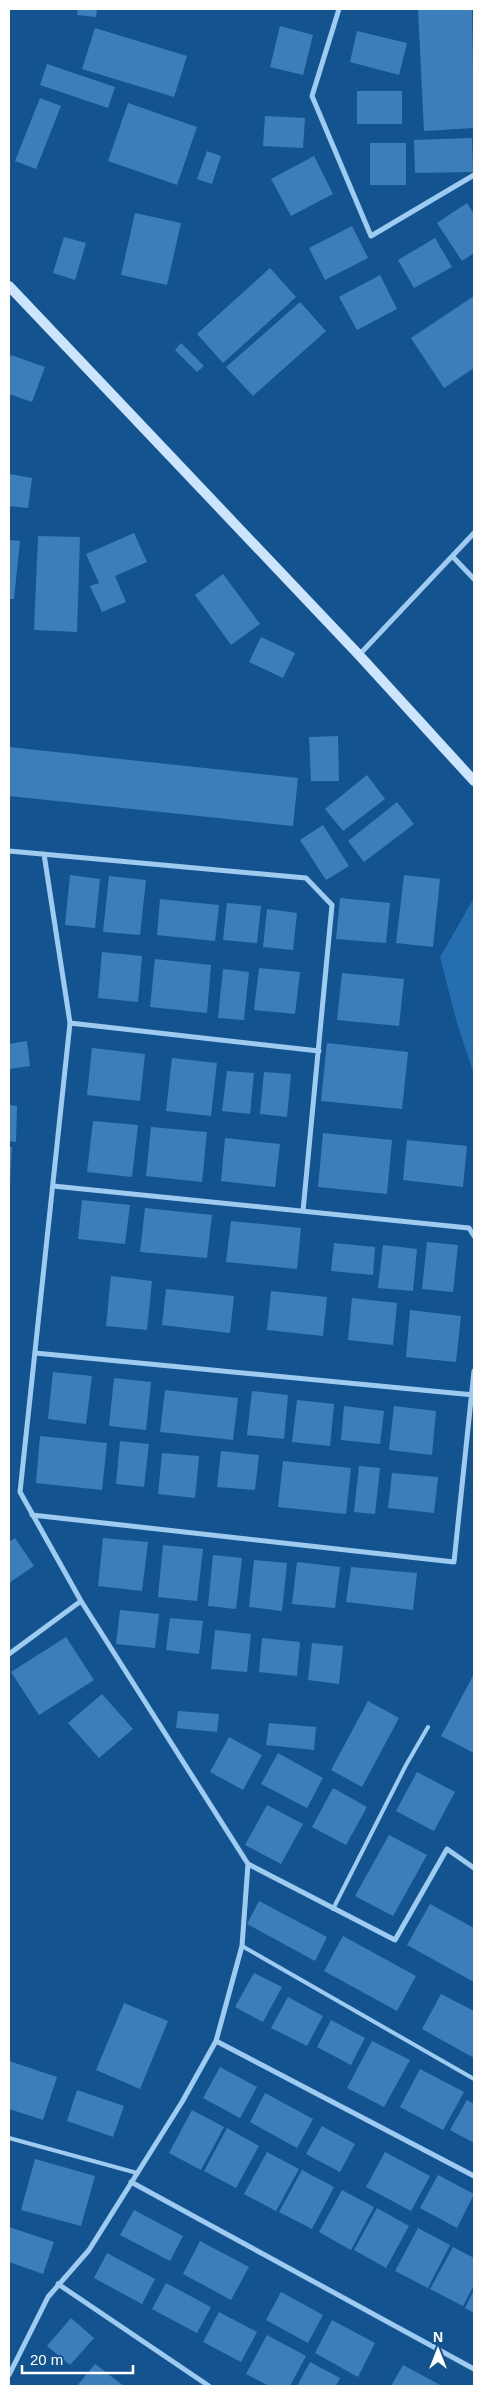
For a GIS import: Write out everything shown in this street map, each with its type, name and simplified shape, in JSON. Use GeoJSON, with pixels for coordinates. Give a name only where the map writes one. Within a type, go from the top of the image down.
{"type":"FeatureCollection","features":[{"type":"Feature","properties":{"kind":"street"},"geometry":{"type":"LineString","coordinates":[[339,9],[312,96],[371,236],[474,175]]}},
{"type":"Feature","properties":{"kind":"street"},"geometry":{"type":"LineString","coordinates":[[9,286],[359,655],[474,781]]}},
{"type":"Feature","properties":{"kind":"street"},"geometry":{"type":"LineString","coordinates":[[359,655],[454,557],[474,533]]}},
{"type":"Feature","properties":{"kind":"street"},"geometry":{"type":"LineString","coordinates":[[454,557],[474,579]]}},
{"type":"Feature","properties":{"kind":"street"},"geometry":{"type":"LineString","coordinates":[[9,851],[306,878],[332,904],[303,1211]]}},
{"type":"Feature","properties":{"kind":"street"},"geometry":{"type":"LineString","coordinates":[[44,854],[70,1023],[20,1492],[81,1601],[248,1864],[395,1940],[447,1849],[474,1868]]}},
{"type":"Feature","properties":{"kind":"street"},"geometry":{"type":"LineString","coordinates":[[70,1023],[319,1051]]}},
{"type":"Feature","properties":{"kind":"street"},"geometry":{"type":"LineString","coordinates":[[53,1186],[469,1228],[474,1236]]}},
{"type":"Feature","properties":{"kind":"street"},"geometry":{"type":"LineString","coordinates":[[35,1353],[473,1395]]}},
{"type":"Feature","properties":{"kind":"street"},"geometry":{"type":"LineString","coordinates":[[32,1515],[454,1562],[473,1395],[474,1371]]}},
{"type":"Feature","properties":{"kind":"street"},"geometry":{"type":"LineString","coordinates":[[9,1654],[81,1601]]}},
{"type":"Feature","properties":{"kind":"street"},"geometry":{"type":"LineString","coordinates":[[9,2375],[48,2297],[89,2250],[182,2102],[216,2041],[242,1946],[248,1864]]}},
{"type":"Feature","properties":{"kind":"street"},"geometry":{"type":"LineString","coordinates":[[216,2041],[474,2176]]}},
{"type":"Feature","properties":{"kind":"street"},"geometry":{"type":"LineString","coordinates":[[131,2182],[474,2369]]}},
{"type":"Feature","properties":{"kind":"street"},"geometry":{"type":"LineString","coordinates":[[58,2284],[209,2386]]}},
{"type":"Feature","properties":{"kind":"lane"},"geometry":{"type":"LineString","coordinates":[[333,1909],[406,1765],[428,1727]]}},
{"type":"Feature","properties":{"kind":"lane"},"geometry":{"type":"LineString","coordinates":[[242,1946],[474,2079]]}},
{"type":"Feature","properties":{"kind":"lane"},"geometry":{"type":"LineString","coordinates":[[9,2138],[137,2173]]}},
{"type":"Feature","properties":{"kind":"shaded area"},"geometry":{"type":"Polygon","coordinates":[[[474,898],[474,1075],[457,1023],[440,957],[474,898]]]}},
{"type":"Feature","properties":{"kind":"building"},"geometry":{"type":"Polygon","coordinates":[[[78,9],[97,9],[96,17],[77,15],[78,9]]]}},
{"type":"Feature","properties":{"kind":"building"},"geometry":{"type":"Polygon","coordinates":[[[418,9],[472,9],[474,128],[424,131],[418,9]]]}},
{"type":"Feature","properties":{"kind":"building"},"geometry":{"type":"Polygon","coordinates":[[[280,26],[313,35],[303,75],[270,67],[280,26]]]}},
{"type":"Feature","properties":{"kind":"building"},"geometry":{"type":"Polygon","coordinates":[[[95,28],[187,56],[174,97],[82,69],[95,28]]]}},
{"type":"Feature","properties":{"kind":"building"},"geometry":{"type":"Polygon","coordinates":[[[357,31],[407,43],[399,75],[350,62],[357,31]]]}},
{"type":"Feature","properties":{"kind":"building"},"geometry":{"type":"Polygon","coordinates":[[[47,64],[115,87],[108,108],[40,85],[47,64]]]}},
{"type":"Feature","properties":{"kind":"building"},"geometry":{"type":"Polygon","coordinates":[[[357,91],[402,91],[402,124],[357,124],[357,91]]]}},
{"type":"Feature","properties":{"kind":"building"},"geometry":{"type":"Polygon","coordinates":[[[40,98],[61,106],[36,169],[15,161],[40,98]]]}},
{"type":"Feature","properties":{"kind":"building"},"geometry":{"type":"Polygon","coordinates":[[[128,103],[197,127],[177,185],[108,161],[128,103]]]}},
{"type":"Feature","properties":{"kind":"building"},"geometry":{"type":"Polygon","coordinates":[[[265,116],[305,118],[303,148],[263,146],[265,116]]]}},
{"type":"Feature","properties":{"kind":"building"},"geometry":{"type":"Polygon","coordinates":[[[472,138],[473,172],[415,173],[414,140],[472,138]]]}},
{"type":"Feature","properties":{"kind":"building"},"geometry":{"type":"Polygon","coordinates":[[[370,143],[406,143],[406,185],[370,185],[370,143]]]}},
{"type":"Feature","properties":{"kind":"building"},"geometry":{"type":"Polygon","coordinates":[[[207,151],[221,156],[212,184],[197,179],[207,151]]]}},
{"type":"Feature","properties":{"kind":"building"},"geometry":{"type":"Polygon","coordinates":[[[314,156],[333,194],[291,216],[271,179],[314,156]]]}},
{"type":"Feature","properties":{"kind":"building"},"geometry":{"type":"Polygon","coordinates":[[[467,203],[474,214],[474,253],[462,261],[437,223],[467,203]]]}},
{"type":"Feature","properties":{"kind":"building"},"geometry":{"type":"Polygon","coordinates":[[[135,213],[181,223],[167,285],[121,275],[135,213]]]}},
{"type":"Feature","properties":{"kind":"building"},"geometry":{"type":"Polygon","coordinates":[[[352,226],[368,258],[325,280],[309,248],[352,226]]]}},
{"type":"Feature","properties":{"kind":"building"},"geometry":{"type":"Polygon","coordinates":[[[64,237],[86,243],[75,280],[53,273],[64,237]]]}},
{"type":"Feature","properties":{"kind":"building"},"geometry":{"type":"Polygon","coordinates":[[[435,238],[452,267],[414,288],[398,260],[435,238]]]}},
{"type":"Feature","properties":{"kind":"building"},"geometry":{"type":"Polygon","coordinates":[[[270,268],[296,297],[223,363],[197,334],[270,268]]]}},
{"type":"Feature","properties":{"kind":"building"},"geometry":{"type":"Polygon","coordinates":[[[380,275],[397,309],[357,330],[339,297],[380,275]]]}},
{"type":"Feature","properties":{"kind":"building"},"geometry":{"type":"Polygon","coordinates":[[[474,296],[474,368],[444,388],[411,338],[474,296]]]}},
{"type":"Feature","properties":{"kind":"building"},"geometry":{"type":"Polygon","coordinates":[[[300,302],[326,331],[253,396],[226,367],[300,302]]]}},
{"type":"Feature","properties":{"kind":"building"},"geometry":{"type":"Polygon","coordinates":[[[181,343],[204,366],[197,372],[175,350],[181,343]]]}},
{"type":"Feature","properties":{"kind":"building"},"geometry":{"type":"Polygon","coordinates":[[[11,355],[45,367],[32,402],[9,394],[9,362],[11,355]]]}},
{"type":"Feature","properties":{"kind":"building"},"geometry":{"type":"Polygon","coordinates":[[[10,474],[32,478],[28,508],[9,506],[10,474]]]}},
{"type":"Feature","properties":{"kind":"building"},"geometry":{"type":"Polygon","coordinates":[[[134,533],[147,562],[115,576],[126,602],[102,612],[90,586],[99,583],[86,554],[134,533]]]}},
{"type":"Feature","properties":{"kind":"building"},"geometry":{"type":"Polygon","coordinates":[[[38,536],[80,537],[77,632],[34,630],[38,536]]]}},
{"type":"Feature","properties":{"kind":"building"},"geometry":{"type":"Polygon","coordinates":[[[9,540],[20,541],[14,599],[9,599],[9,540]]]}},
{"type":"Feature","properties":{"kind":"building"},"geometry":{"type":"Polygon","coordinates":[[[223,574],[260,624],[231,645],[195,595],[223,574]]]}},
{"type":"Feature","properties":{"kind":"building"},"geometry":{"type":"Polygon","coordinates":[[[261,637],[295,653],[283,678],[249,662],[261,637]]]}},
{"type":"Feature","properties":{"kind":"building"},"geometry":{"type":"Polygon","coordinates":[[[338,736],[339,781],[311,781],[309,737],[338,736]]]}},
{"type":"Feature","properties":{"kind":"building"},"geometry":{"type":"Polygon","coordinates":[[[9,747],[298,778],[293,826],[9,796],[9,747]]]}},
{"type":"Feature","properties":{"kind":"building"},"geometry":{"type":"Polygon","coordinates":[[[367,775],[385,799],[343,831],[325,809],[367,775]]]}},
{"type":"Feature","properties":{"kind":"building"},"geometry":{"type":"Polygon","coordinates":[[[397,802],[414,824],[364,862],[348,841],[397,802]]]}},
{"type":"Feature","properties":{"kind":"building"},"geometry":{"type":"Polygon","coordinates":[[[323,825],[349,866],[326,880],[300,840],[323,825]]]}},
{"type":"Feature","properties":{"kind":"building"},"geometry":{"type":"Polygon","coordinates":[[[70,875],[100,879],[95,928],[65,925],[70,875]]]}},
{"type":"Feature","properties":{"kind":"building"},"geometry":{"type":"Polygon","coordinates":[[[404,875],[440,879],[433,947],[396,943],[404,875]]]}},
{"type":"Feature","properties":{"kind":"building"},"geometry":{"type":"Polygon","coordinates":[[[109,876],[146,880],[140,935],[103,932],[109,876]]]}},
{"type":"Feature","properties":{"kind":"building"},"geometry":{"type":"Polygon","coordinates":[[[340,898],[390,903],[386,943],[336,939],[340,898]]]}},
{"type":"Feature","properties":{"kind":"building"},"geometry":{"type":"Polygon","coordinates":[[[160,899],[219,905],[215,941],[157,935],[160,899]]]}},
{"type":"Feature","properties":{"kind":"building"},"geometry":{"type":"Polygon","coordinates":[[[227,903],[261,906],[257,943],[223,940],[227,903]]]}},
{"type":"Feature","properties":{"kind":"building"},"geometry":{"type":"Polygon","coordinates":[[[267,909],[297,913],[293,950],[263,947],[267,909]]]}},
{"type":"Feature","properties":{"kind":"building"},"geometry":{"type":"Polygon","coordinates":[[[102,952],[142,956],[138,1002],[98,998],[102,952]]]}},
{"type":"Feature","properties":{"kind":"building"},"geometry":{"type":"Polygon","coordinates":[[[155,959],[211,965],[207,1013],[150,1007],[155,959]]]}},
{"type":"Feature","properties":{"kind":"building"},"geometry":{"type":"Polygon","coordinates":[[[259,968],[300,972],[295,1014],[254,1010],[259,968]]]}},
{"type":"Feature","properties":{"kind":"building"},"geometry":{"type":"Polygon","coordinates":[[[223,969],[249,972],[244,1020],[218,1018],[223,969]]]}},
{"type":"Feature","properties":{"kind":"building"},"geometry":{"type":"Polygon","coordinates":[[[342,973],[404,979],[399,1026],[337,1020],[342,973]]]}},
{"type":"Feature","properties":{"kind":"building"},"geometry":{"type":"Polygon","coordinates":[[[27,1041],[30,1066],[9,1069],[9,1044],[27,1041]]]}},
{"type":"Feature","properties":{"kind":"building"},"geometry":{"type":"Polygon","coordinates":[[[327,1043],[408,1052],[402,1109],[321,1101],[327,1043]]]}},
{"type":"Feature","properties":{"kind":"building"},"geometry":{"type":"Polygon","coordinates":[[[92,1048],[145,1054],[140,1101],[87,1095],[92,1048]]]}},
{"type":"Feature","properties":{"kind":"building"},"geometry":{"type":"Polygon","coordinates":[[[172,1058],[217,1063],[211,1116],[166,1111],[172,1058]]]}},
{"type":"Feature","properties":{"kind":"building"},"geometry":{"type":"Polygon","coordinates":[[[227,1071],[254,1073],[250,1114],[222,1111],[227,1071]]]}},
{"type":"Feature","properties":{"kind":"building"},"geometry":{"type":"Polygon","coordinates":[[[264,1072],[291,1074],[287,1117],[260,1114],[264,1072]]]}},
{"type":"Feature","properties":{"kind":"building"},"geometry":{"type":"Polygon","coordinates":[[[9,1105],[17,1106],[16,1142],[9,1141],[9,1105]]]}},
{"type":"Feature","properties":{"kind":"building"},"geometry":{"type":"Polygon","coordinates":[[[93,1121],[138,1125],[132,1177],[87,1172],[93,1121]]]}},
{"type":"Feature","properties":{"kind":"building"},"geometry":{"type":"Polygon","coordinates":[[[151,1127],[207,1132],[202,1182],[146,1176],[151,1127]]]}},
{"type":"Feature","properties":{"kind":"building"},"geometry":{"type":"Polygon","coordinates":[[[323,1133],[392,1140],[387,1194],[318,1187],[323,1133]]]}},
{"type":"Feature","properties":{"kind":"building"},"geometry":{"type":"Polygon","coordinates":[[[225,1138],[280,1144],[275,1187],[221,1181],[225,1138]]]}},
{"type":"Feature","properties":{"kind":"building"},"geometry":{"type":"Polygon","coordinates":[[[407,1140],[467,1146],[463,1187],[403,1180],[407,1140]]]}},
{"type":"Feature","properties":{"kind":"building"},"geometry":{"type":"Polygon","coordinates":[[[9,1147],[12,1147],[10,1185],[9,1185],[9,1147]]]}},
{"type":"Feature","properties":{"kind":"building"},"geometry":{"type":"Polygon","coordinates":[[[82,1200],[130,1205],[125,1244],[78,1239],[82,1200]]]}},
{"type":"Feature","properties":{"kind":"building"},"geometry":{"type":"Polygon","coordinates":[[[145,1208],[212,1215],[207,1258],[140,1252],[145,1208]]]}},
{"type":"Feature","properties":{"kind":"building"},"geometry":{"type":"Polygon","coordinates":[[[231,1221],[301,1228],[297,1269],[226,1262],[231,1221]]]}},
{"type":"Feature","properties":{"kind":"building"},"geometry":{"type":"Polygon","coordinates":[[[427,1242],[458,1245],[453,1292],[422,1289],[427,1242]]]}},
{"type":"Feature","properties":{"kind":"building"},"geometry":{"type":"Polygon","coordinates":[[[334,1243],[375,1247],[373,1275],[331,1271],[334,1243]]]}},
{"type":"Feature","properties":{"kind":"building"},"geometry":{"type":"Polygon","coordinates":[[[383,1245],[417,1249],[413,1291],[378,1288],[383,1245]]]}},
{"type":"Feature","properties":{"kind":"building"},"geometry":{"type":"Polygon","coordinates":[[[111,1276],[152,1281],[147,1330],[106,1326],[111,1276]]]}},
{"type":"Feature","properties":{"kind":"building"},"geometry":{"type":"Polygon","coordinates":[[[166,1289],[234,1296],[230,1333],[162,1325],[166,1289]]]}},
{"type":"Feature","properties":{"kind":"building"},"geometry":{"type":"Polygon","coordinates":[[[271,1291],[327,1297],[323,1336],[267,1330],[271,1291]]]}},
{"type":"Feature","properties":{"kind":"building"},"geometry":{"type":"Polygon","coordinates":[[[352,1298],[397,1303],[393,1345],[348,1340],[352,1298]]]}},
{"type":"Feature","properties":{"kind":"building"},"geometry":{"type":"Polygon","coordinates":[[[410,1310],[461,1316],[456,1362],[406,1357],[410,1310]]]}},
{"type":"Feature","properties":{"kind":"building"},"geometry":{"type":"Polygon","coordinates":[[[53,1372],[92,1376],[86,1424],[48,1419],[53,1372]]]}},
{"type":"Feature","properties":{"kind":"building"},"geometry":{"type":"Polygon","coordinates":[[[114,1378],[151,1382],[146,1430],[109,1426],[114,1378]]]}},
{"type":"Feature","properties":{"kind":"building"},"geometry":{"type":"Polygon","coordinates":[[[165,1390],[238,1398],[233,1440],[160,1432],[165,1390]]]}},
{"type":"Feature","properties":{"kind":"building"},"geometry":{"type":"Polygon","coordinates":[[[252,1391],[288,1395],[284,1439],[247,1435],[252,1391]]]}},
{"type":"Feature","properties":{"kind":"building"},"geometry":{"type":"Polygon","coordinates":[[[297,1400],[334,1404],[330,1446],[292,1442],[297,1400]]]}},
{"type":"Feature","properties":{"kind":"building"},"geometry":{"type":"Polygon","coordinates":[[[344,1406],[384,1411],[380,1444],[341,1440],[344,1406]]]}},
{"type":"Feature","properties":{"kind":"building"},"geometry":{"type":"Polygon","coordinates":[[[394,1406],[436,1411],[432,1455],[389,1450],[394,1406]]]}},
{"type":"Feature","properties":{"kind":"building"},"geometry":{"type":"Polygon","coordinates":[[[40,1436],[107,1443],[102,1490],[36,1483],[40,1436]]]}},
{"type":"Feature","properties":{"kind":"building"},"geometry":{"type":"Polygon","coordinates":[[[120,1441],[149,1444],[144,1487],[116,1484],[120,1441]]]}},
{"type":"Feature","properties":{"kind":"building"},"geometry":{"type":"Polygon","coordinates":[[[221,1451],[259,1455],[255,1490],[217,1487],[221,1451]]]}},
{"type":"Feature","properties":{"kind":"building"},"geometry":{"type":"Polygon","coordinates":[[[162,1453],[199,1456],[195,1498],[158,1494],[162,1453]]]}},
{"type":"Feature","properties":{"kind":"building"},"geometry":{"type":"Polygon","coordinates":[[[283,1461],[351,1468],[346,1514],[278,1507],[283,1461]]]}},
{"type":"Feature","properties":{"kind":"building"},"geometry":{"type":"Polygon","coordinates":[[[359,1466],[380,1468],[375,1514],[354,1512],[359,1466]]]}},
{"type":"Feature","properties":{"kind":"building"},"geometry":{"type":"Polygon","coordinates":[[[392,1473],[438,1477],[434,1513],[388,1508],[392,1473]]]}},
{"type":"Feature","properties":{"kind":"building"},"geometry":{"type":"Polygon","coordinates":[[[15,1538],[34,1566],[9,1583],[9,1542],[15,1538]]]}},
{"type":"Feature","properties":{"kind":"building"},"geometry":{"type":"Polygon","coordinates":[[[103,1538],[148,1542],[142,1591],[98,1586],[103,1538]]]}},
{"type":"Feature","properties":{"kind":"building"},"geometry":{"type":"Polygon","coordinates":[[[163,1545],[203,1549],[197,1601],[158,1597],[163,1545]]]}},
{"type":"Feature","properties":{"kind":"building"},"geometry":{"type":"Polygon","coordinates":[[[213,1555],[242,1558],[236,1609],[208,1606],[213,1555]]]}},
{"type":"Feature","properties":{"kind":"building"},"geometry":{"type":"Polygon","coordinates":[[[254,1560],[287,1563],[282,1611],[249,1607],[254,1560]]]}},
{"type":"Feature","properties":{"kind":"building"},"geometry":{"type":"Polygon","coordinates":[[[297,1562],[340,1567],[335,1608],[292,1604],[297,1562]]]}},
{"type":"Feature","properties":{"kind":"building"},"geometry":{"type":"Polygon","coordinates":[[[351,1567],[417,1573],[413,1610],[346,1602],[351,1567]]]}},
{"type":"Feature","properties":{"kind":"building"},"geometry":{"type":"Polygon","coordinates":[[[120,1610],[159,1614],[155,1648],[116,1644],[120,1610]]]}},
{"type":"Feature","properties":{"kind":"building"},"geometry":{"type":"Polygon","coordinates":[[[170,1618],[203,1621],[199,1654],[166,1650],[170,1618]]]}},
{"type":"Feature","properties":{"kind":"building"},"geometry":{"type":"Polygon","coordinates":[[[215,1630],[251,1634],[247,1672],[211,1669],[215,1630]]]}},
{"type":"Feature","properties":{"kind":"building"},"geometry":{"type":"Polygon","coordinates":[[[66,1637],[94,1680],[39,1715],[11,1672],[66,1637]]]}},
{"type":"Feature","properties":{"kind":"building"},"geometry":{"type":"Polygon","coordinates":[[[262,1638],[300,1642],[297,1676],[259,1672],[262,1638]]]}},
{"type":"Feature","properties":{"kind":"building"},"geometry":{"type":"Polygon","coordinates":[[[312,1643],[343,1646],[339,1684],[308,1680],[312,1643]]]}},
{"type":"Feature","properties":{"kind":"building"},"geometry":{"type":"Polygon","coordinates":[[[474,1674],[474,1753],[441,1736],[474,1674]]]}},
{"type":"Feature","properties":{"kind":"building"},"geometry":{"type":"Polygon","coordinates":[[[102,1694],[133,1729],[99,1758],[68,1723],[102,1694]]]}},
{"type":"Feature","properties":{"kind":"building"},"geometry":{"type":"Polygon","coordinates":[[[368,1701],[399,1718],[362,1787],[331,1770],[368,1701]]]}},
{"type":"Feature","properties":{"kind":"building"},"geometry":{"type":"Polygon","coordinates":[[[178,1711],[219,1714],[217,1732],[176,1728],[178,1711]]]}},
{"type":"Feature","properties":{"kind":"building"},"geometry":{"type":"Polygon","coordinates":[[[269,1723],[316,1727],[314,1750],[266,1745],[269,1723]]]}},
{"type":"Feature","properties":{"kind":"building"},"geometry":{"type":"Polygon","coordinates":[[[229,1737],[262,1755],[243,1790],[210,1772],[229,1737]]]}},
{"type":"Feature","properties":{"kind":"building"},"geometry":{"type":"Polygon","coordinates":[[[278,1753],[323,1778],[307,1808],[261,1784],[278,1753]]]}},
{"type":"Feature","properties":{"kind":"building"},"geometry":{"type":"Polygon","coordinates":[[[417,1772],[455,1792],[434,1831],[396,1811],[417,1772]]]}},
{"type":"Feature","properties":{"kind":"building"},"geometry":{"type":"Polygon","coordinates":[[[333,1788],[367,1807],[346,1845],[312,1827],[333,1788]]]}},
{"type":"Feature","properties":{"kind":"building"},"geometry":{"type":"Polygon","coordinates":[[[267,1805],[303,1824],[281,1864],[245,1845],[267,1805]]]}},
{"type":"Feature","properties":{"kind":"building"},"geometry":{"type":"Polygon","coordinates":[[[389,1835],[427,1855],[393,1916],[355,1896],[389,1835]]]}},
{"type":"Feature","properties":{"kind":"building"},"geometry":{"type":"Polygon","coordinates":[[[259,1901],[327,1937],[315,1961],[247,1924],[259,1901]]]}},
{"type":"Feature","properties":{"kind":"building"},"geometry":{"type":"Polygon","coordinates":[[[430,1904],[474,1928],[474,1982],[407,1945],[430,1904]]]}},
{"type":"Feature","properties":{"kind":"building"},"geometry":{"type":"Polygon","coordinates":[[[343,1936],[416,1976],[397,2011],[324,1971],[343,1936]]]}},
{"type":"Feature","properties":{"kind":"building"},"geometry":{"type":"Polygon","coordinates":[[[254,1973],[282,1987],[263,2022],[235,2007],[254,1973]]]}},
{"type":"Feature","properties":{"kind":"building"},"geometry":{"type":"Polygon","coordinates":[[[441,1994],[474,2011],[474,2058],[422,2029],[441,1994]]]}},
{"type":"Feature","properties":{"kind":"building"},"geometry":{"type":"Polygon","coordinates":[[[288,1997],[323,2016],[307,2046],[271,2028],[288,1997]]]}},
{"type":"Feature","properties":{"kind":"building"},"geometry":{"type":"Polygon","coordinates":[[[124,2003],[168,2021],[140,2089],[96,2070],[124,2003]]]}},
{"type":"Feature","properties":{"kind":"building"},"geometry":{"type":"Polygon","coordinates":[[[331,2020],[365,2038],[351,2065],[317,2047],[331,2020]]]}},
{"type":"Feature","properties":{"kind":"building"},"geometry":{"type":"Polygon","coordinates":[[[372,2041],[410,2060],[384,2107],[347,2088],[372,2041]]]}},
{"type":"Feature","properties":{"kind":"building"},"geometry":{"type":"Polygon","coordinates":[[[9,2061],[57,2077],[43,2120],[9,2109],[9,2061]]]}},
{"type":"Feature","properties":{"kind":"building"},"geometry":{"type":"Polygon","coordinates":[[[220,2067],[257,2087],[240,2118],[203,2098],[220,2067]]]}},
{"type":"Feature","properties":{"kind":"building"},"geometry":{"type":"Polygon","coordinates":[[[420,2069],[464,2092],[443,2130],[400,2107],[420,2069]]]}},
{"type":"Feature","properties":{"kind":"building"},"geometry":{"type":"Polygon","coordinates":[[[77,2090],[124,2106],[113,2137],[67,2121],[77,2090]]]}},
{"type":"Feature","properties":{"kind":"building"},"geometry":{"type":"Polygon","coordinates":[[[265,2093],[313,2119],[297,2148],[250,2122],[265,2093]]]}},
{"type":"Feature","properties":{"kind":"building"},"geometry":{"type":"Polygon","coordinates":[[[467,2100],[474,2104],[474,2143],[450,2130],[467,2100]]]}},
{"type":"Feature","properties":{"kind":"building"},"geometry":{"type":"Polygon","coordinates":[[[192,2110],[224,2127],[201,2170],[169,2153],[192,2110]]]}},
{"type":"Feature","properties":{"kind":"building"},"geometry":{"type":"Polygon","coordinates":[[[322,2126],[355,2144],[340,2172],[306,2154],[322,2126]]]}},
{"type":"Feature","properties":{"kind":"building"},"geometry":{"type":"Polygon","coordinates":[[[227,2128],[259,2146],[236,2188],[204,2171],[227,2128]]]}},
{"type":"Feature","properties":{"kind":"building"},"geometry":{"type":"Polygon","coordinates":[[[267,2152],[299,2169],[276,2211],[244,2194],[267,2152]]]}},
{"type":"Feature","properties":{"kind":"building"},"geometry":{"type":"Polygon","coordinates":[[[385,2152],[430,2176],[411,2211],[366,2187],[385,2152]]]}},
{"type":"Feature","properties":{"kind":"building"},"geometry":{"type":"Polygon","coordinates":[[[35,2159],[95,2176],[81,2226],[21,2210],[35,2159]]]}},
{"type":"Feature","properties":{"kind":"building"},"geometry":{"type":"Polygon","coordinates":[[[302,2170],[334,2187],[312,2229],[279,2212],[302,2170]]]}},
{"type":"Feature","properties":{"kind":"building"},"geometry":{"type":"Polygon","coordinates":[[[438,2175],[474,2194],[457,2228],[420,2208],[438,2175]]]}},
{"type":"Feature","properties":{"kind":"building"},"geometry":{"type":"Polygon","coordinates":[[[342,2190],[374,2207],[351,2250],[319,2232],[342,2190]]]}},
{"type":"Feature","properties":{"kind":"building"},"geometry":{"type":"Polygon","coordinates":[[[377,2208],[409,2226],[386,2268],[354,2250],[377,2208]]]}},
{"type":"Feature","properties":{"kind":"building"},"geometry":{"type":"Polygon","coordinates":[[[134,2210],[183,2236],[170,2261],[120,2235],[134,2210]]]}},
{"type":"Feature","properties":{"kind":"building"},"geometry":{"type":"Polygon","coordinates":[[[9,2227],[54,2242],[43,2274],[9,2262],[9,2227]]]}},
{"type":"Feature","properties":{"kind":"building"},"geometry":{"type":"Polygon","coordinates":[[[418,2228],[450,2245],[428,2288],[395,2271],[418,2228]]]}},
{"type":"Feature","properties":{"kind":"building"},"geometry":{"type":"Polygon","coordinates":[[[200,2241],[249,2267],[231,2300],[183,2274],[200,2241]]]}},
{"type":"Feature","properties":{"kind":"building"},"geometry":{"type":"Polygon","coordinates":[[[453,2247],[474,2258],[474,2285],[463,2306],[430,2289],[453,2247]]]}},
{"type":"Feature","properties":{"kind":"building"},"geometry":{"type":"Polygon","coordinates":[[[107,2253],[155,2279],[142,2304],[94,2278],[107,2253]]]}},
{"type":"Feature","properties":{"kind":"building"},"geometry":{"type":"Polygon","coordinates":[[[166,2283],[211,2307],[197,2333],[152,2309],[166,2283]]]}},
{"type":"Feature","properties":{"kind":"building"},"geometry":{"type":"Polygon","coordinates":[[[474,2290],[474,2313],[465,2308],[474,2290]]]}},
{"type":"Feature","properties":{"kind":"building"},"geometry":{"type":"Polygon","coordinates":[[[281,2292],[323,2315],[308,2343],[266,2320],[281,2292]]]}},
{"type":"Feature","properties":{"kind":"building"},"geometry":{"type":"Polygon","coordinates":[[[219,2312],[257,2332],[241,2362],[203,2342],[219,2312]]]}},
{"type":"Feature","properties":{"kind":"building"},"geometry":{"type":"Polygon","coordinates":[[[71,2318],[94,2338],[70,2365],[47,2346],[71,2318]]]}},
{"type":"Feature","properties":{"kind":"building"},"geometry":{"type":"Polygon","coordinates":[[[332,2320],[375,2343],[358,2377],[315,2353],[332,2320]]]}},
{"type":"Feature","properties":{"kind":"building"},"geometry":{"type":"Polygon","coordinates":[[[267,2335],[306,2356],[290,2386],[269,2386],[246,2374],[267,2335]]]}},
{"type":"Feature","properties":{"kind":"building"},"geometry":{"type":"Polygon","coordinates":[[[310,2362],[340,2378],[336,2386],[297,2386],[310,2362]]]}},
{"type":"Feature","properties":{"kind":"building"},"geometry":{"type":"Polygon","coordinates":[[[95,2364],[124,2386],[77,2386],[95,2364]]]}},
{"type":"Feature","properties":{"kind":"building"},"geometry":{"type":"Polygon","coordinates":[[[403,2365],[442,2386],[391,2386],[403,2365]]]}}]}
